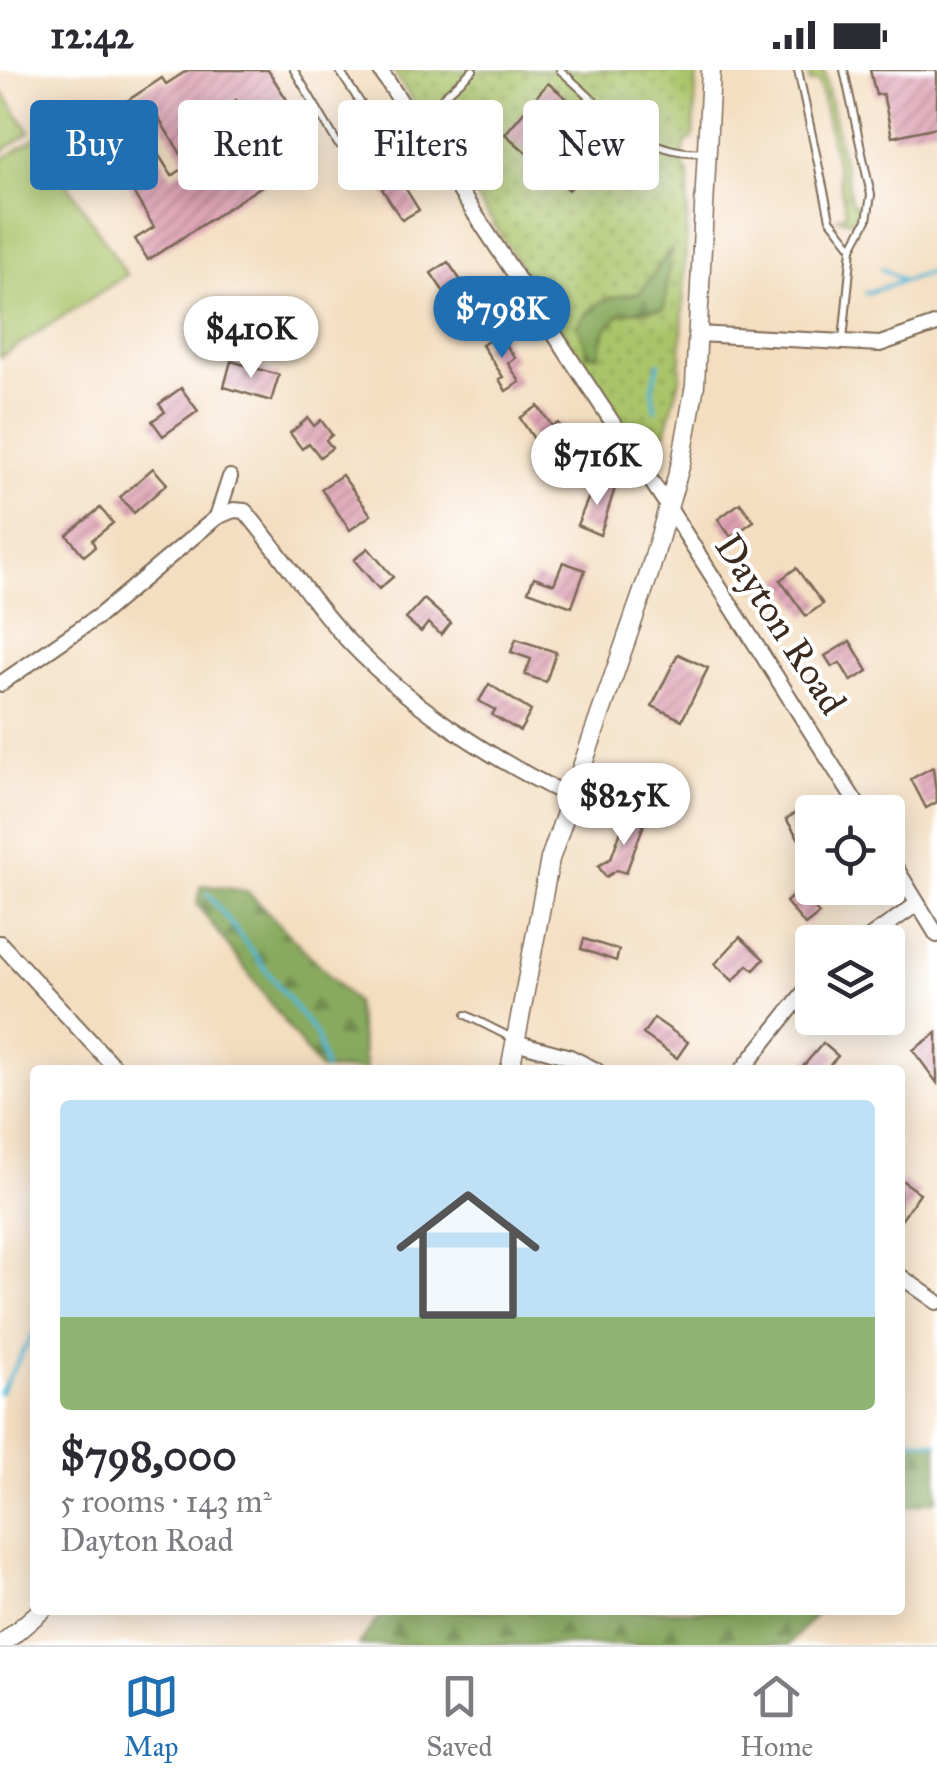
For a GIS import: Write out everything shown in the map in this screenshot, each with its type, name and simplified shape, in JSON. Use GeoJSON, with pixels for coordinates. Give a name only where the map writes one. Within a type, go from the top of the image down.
{"type":"FeatureCollection","features":[{"type":"Feature","properties":{"kind":"main road"},"geometry":{"type":"LineString","coordinates":[[511,1065],[534,926],[569,796],[669,508],[695,385],[711,70]]}},
{"type":"Feature","properties":{"kind":"main road"},"geometry":{"type":"LineString","coordinates":[[0,1645],[36,1615]]}},
{"type":"Feature","properties":{"kind":"street","name":"Dayton Road"},"geometry":{"type":"LineString","coordinates":[[380,70],[399,100]]}},
{"type":"Feature","properties":{"kind":"street","name":"Dayton Road"},"geometry":{"type":"LineString","coordinates":[[458,190],[669,508],[851,795]]}},
{"type":"Feature","properties":{"kind":"street"},"geometry":{"type":"LineString","coordinates":[[698,334],[880,344],[937,324]]}},
{"type":"Feature","properties":{"kind":"street"},"geometry":{"type":"LineString","coordinates":[[216,518],[230,477]]}},
{"type":"Feature","properties":{"kind":"street"},"geometry":{"type":"LineString","coordinates":[[0,684],[88,624],[216,518],[234,510],[245,511],[340,632],[389,680],[515,769],[569,796]]}},
{"type":"Feature","properties":{"kind":"street"},"geometry":{"type":"LineString","coordinates":[[905,883],[937,935]]}},
{"type":"Feature","properties":{"kind":"street"},"geometry":{"type":"LineString","coordinates":[[887,925],[918,904]]}},
{"type":"Feature","properties":{"kind":"street"},"geometry":{"type":"LineString","coordinates":[[0,943],[112,1065]]}},
{"type":"Feature","properties":{"kind":"street"},"geometry":{"type":"LineString","coordinates":[[746,1065],[795,1003]]}},
{"type":"Feature","properties":{"kind":"street"},"geometry":{"type":"LineString","coordinates":[[516,1041],[586,1065]]}},
{"type":"Feature","properties":{"kind":"street"},"geometry":{"type":"LineString","coordinates":[[905,1280],[937,1302]]}},
{"type":"Feature","properties":{"kind":"lane"},"geometry":{"type":"LineString","coordinates":[[294,70],[338,144]]}},
{"type":"Feature","properties":{"kind":"lane"},"geometry":{"type":"LineString","coordinates":[[339,70],[359,100]]}},
{"type":"Feature","properties":{"kind":"lane"},"geometry":{"type":"LineString","coordinates":[[440,100],[473,70]]}},
{"type":"Feature","properties":{"kind":"lane"},"geometry":{"type":"LineString","coordinates":[[560,70],[654,147],[683,154],[708,152]]}},
{"type":"Feature","properties":{"kind":"lane"},"geometry":{"type":"LineString","coordinates":[[798,70],[830,219],[852,248]]}},
{"type":"Feature","properties":{"kind":"lane"},"geometry":{"type":"LineString","coordinates":[[843,342],[852,248],[867,220],[871,196],[844,70]]}},
{"type":"Feature","properties":{"kind":"lane"},"geometry":{"type":"LineString","coordinates":[[466,1016],[516,1041]]}},
{"type":"Feature","properties":{"kind":"green space"},"geometry":{"type":"Polygon","coordinates":[[[393,70],[697,70],[693,138],[685,143],[682,164],[689,175],[680,379],[659,455],[642,453],[631,438],[472,190],[503,190],[503,100],[412,100],[393,70]]]}},
{"type":"Feature","properties":{"kind":"green space"},"geometry":{"type":"Polygon","coordinates":[[[810,70],[824,70],[852,204],[863,206],[853,221],[837,218],[846,213],[819,81],[809,82],[810,70]]]}},
{"type":"Feature","properties":{"kind":"green space"},"geometry":{"type":"Polygon","coordinates":[[[0,89],[30,132],[0,153],[0,89]]]}},
{"type":"Feature","properties":{"kind":"green space"},"geometry":{"type":"Polygon","coordinates":[[[30,142],[30,190],[72,190],[127,275],[0,357],[0,161],[30,142]]]}},
{"type":"Feature","properties":{"kind":"green space"},"geometry":{"type":"Polygon","coordinates":[[[671,249],[664,309],[622,312],[604,331],[599,355],[588,355],[578,325],[584,316],[604,300],[640,293],[671,249]]]}},
{"type":"Feature","properties":{"kind":"green space"},"geometry":{"type":"Polygon","coordinates":[[[202,885],[247,891],[355,1002],[365,1065],[316,1065],[197,904],[202,885]]]}},
{"type":"Feature","properties":{"kind":"green space"},"geometry":{"type":"Polygon","coordinates":[[[905,1439],[937,1443],[937,1500],[905,1507],[905,1439]]]}},
{"type":"Feature","properties":{"kind":"green space"},"geometry":{"type":"Polygon","coordinates":[[[380,1615],[815,1615],[789,1645],[359,1645],[380,1615]]]}},
{"type":"Feature","properties":{"kind":"building"},"geometry":{"type":"Polygon","coordinates":[[[188,70],[268,70],[287,100],[178,100],[178,149],[158,118],[158,100],[129,100],[162,78],[166,84],[188,70]]]}},
{"type":"Feature","properties":{"kind":"building"},"geometry":{"type":"Polygon","coordinates":[[[870,70],[937,70],[937,127],[892,137],[883,94],[876,95],[870,70]]]}},
{"type":"Feature","properties":{"kind":"building"},"geometry":{"type":"Polygon","coordinates":[[[548,83],[569,100],[534,100],[548,83]]]}},
{"type":"Feature","properties":{"kind":"building"},"geometry":{"type":"Polygon","coordinates":[[[523,113],[523,150],[505,134],[523,113]]]}},
{"type":"Feature","properties":{"kind":"building"},"geometry":{"type":"Polygon","coordinates":[[[158,154],[172,176],[178,172],[178,190],[256,190],[148,260],[135,239],[154,227],[132,190],[158,190],[158,154]]]}},
{"type":"Feature","properties":{"kind":"building"},"geometry":{"type":"Polygon","coordinates":[[[383,190],[406,190],[419,210],[402,220],[383,190]]]}},
{"type":"Feature","properties":{"kind":"building"},"geometry":{"type":"Polygon","coordinates":[[[448,262],[475,301],[449,319],[442,307],[450,301],[431,273],[448,262]]]}},
{"type":"Feature","properties":{"kind":"building"},"geometry":{"type":"Polygon","coordinates":[[[499,334],[515,358],[508,363],[520,382],[506,391],[499,379],[503,377],[482,345],[499,334]]]}},
{"type":"Feature","properties":{"kind":"building"},"geometry":{"type":"Polygon","coordinates":[[[231,361],[279,375],[271,401],[224,387],[231,361]]]}},
{"type":"Feature","properties":{"kind":"building"},"geometry":{"type":"Polygon","coordinates":[[[181,388],[198,411],[163,436],[152,421],[165,412],[159,404],[181,388]]]}},
{"type":"Feature","properties":{"kind":"building"},"geometry":{"type":"Polygon","coordinates":[[[538,406],[552,426],[558,423],[566,435],[542,451],[520,418],[538,406]]]}},
{"type":"Feature","properties":{"kind":"building"},"geometry":{"type":"Polygon","coordinates":[[[308,418],[314,426],[321,420],[332,435],[326,440],[332,448],[320,457],[309,443],[302,449],[290,433],[308,418]]]}},
{"type":"Feature","properties":{"kind":"building"},"geometry":{"type":"Polygon","coordinates":[[[153,468],[167,484],[134,513],[120,497],[153,468]]]}},
{"type":"Feature","properties":{"kind":"building"},"geometry":{"type":"Polygon","coordinates":[[[342,475],[371,515],[350,530],[321,489],[342,475]]]}},
{"type":"Feature","properties":{"kind":"building"},"geometry":{"type":"Polygon","coordinates":[[[596,480],[615,488],[600,535],[577,525],[596,480]]]}},
{"type":"Feature","properties":{"kind":"building"},"geometry":{"type":"Polygon","coordinates":[[[740,503],[754,521],[731,537],[718,519],[740,503]]]}},
{"type":"Feature","properties":{"kind":"building"},"geometry":{"type":"Polygon","coordinates":[[[100,508],[113,523],[92,540],[95,547],[84,556],[67,535],[100,508]]]}},
{"type":"Feature","properties":{"kind":"building"},"geometry":{"type":"Polygon","coordinates":[[[368,548],[393,577],[379,589],[354,560],[368,548]]]}},
{"type":"Feature","properties":{"kind":"building"},"geometry":{"type":"Polygon","coordinates":[[[563,562],[585,570],[572,607],[528,591],[534,577],[554,584],[563,562]]]}},
{"type":"Feature","properties":{"kind":"building"},"geometry":{"type":"Polygon","coordinates":[[[796,568],[823,604],[806,616],[780,580],[796,568]]]}},
{"type":"Feature","properties":{"kind":"building"},"geometry":{"type":"Polygon","coordinates":[[[424,599],[451,623],[441,635],[428,623],[421,632],[406,619],[424,599]]]}},
{"type":"Feature","properties":{"kind":"building"},"geometry":{"type":"Polygon","coordinates":[[[516,639],[556,652],[546,682],[525,675],[531,659],[511,652],[516,639]]]}},
{"type":"Feature","properties":{"kind":"building"},"geometry":{"type":"Polygon","coordinates":[[[850,641],[868,671],[851,681],[840,663],[832,667],[825,656],[850,641]]]}},
{"type":"Feature","properties":{"kind":"building"},"geometry":{"type":"Polygon","coordinates":[[[678,654],[708,668],[682,720],[652,706],[678,654]]]}},
{"type":"Feature","properties":{"kind":"building"},"geometry":{"type":"Polygon","coordinates":[[[489,684],[531,711],[520,731],[492,715],[495,710],[479,701],[489,684]]]}},
{"type":"Feature","properties":{"kind":"building"},"geometry":{"type":"Polygon","coordinates":[[[933,767],[937,802],[926,808],[911,779],[933,767]]]}},
{"type":"Feature","properties":{"kind":"building"},"geometry":{"type":"Polygon","coordinates":[[[795,813],[795,833],[786,819],[795,813]]]}},
{"type":"Feature","properties":{"kind":"building"},"geometry":{"type":"Polygon","coordinates":[[[626,817],[644,824],[626,873],[617,870],[606,877],[598,866],[611,858],[626,817]]]}},
{"type":"Feature","properties":{"kind":"building"},"geometry":{"type":"Polygon","coordinates":[[[795,894],[795,905],[818,905],[814,908],[819,914],[805,925],[786,902],[795,894]]]}},
{"type":"Feature","properties":{"kind":"building"},"geometry":{"type":"Polygon","coordinates":[[[740,937],[764,959],[754,970],[748,965],[733,981],[715,964],[740,937]]]}},
{"type":"Feature","properties":{"kind":"building"},"geometry":{"type":"Polygon","coordinates":[[[584,939],[619,950],[616,961],[581,949],[584,939]]]}},
{"type":"Feature","properties":{"kind":"building"},"geometry":{"type":"Polygon","coordinates":[[[654,1018],[688,1042],[677,1058],[643,1034],[654,1018]]]}},
{"type":"Feature","properties":{"kind":"building"},"geometry":{"type":"Polygon","coordinates":[[[937,1033],[937,1083],[913,1050],[937,1033]]]}},
{"type":"Feature","properties":{"kind":"building"},"geometry":{"type":"Polygon","coordinates":[[[823,1043],[838,1056],[830,1065],[804,1065],[823,1043]]]}},
{"type":"Feature","properties":{"kind":"building"},"geometry":{"type":"Polygon","coordinates":[[[905,1182],[920,1193],[905,1215],[905,1182]]]}},
{"type":"Feature","properties":{"kind":"waterway"},"geometry":{"type":"LineString","coordinates":[[881,268],[902,280]]}},
{"type":"Feature","properties":{"kind":"waterway"},"geometry":{"type":"LineString","coordinates":[[866,293],[937,270]]}},
{"type":"Feature","properties":{"kind":"waterway"},"geometry":{"type":"LineString","coordinates":[[655,410],[652,389],[659,363]]}},
{"type":"Feature","properties":{"kind":"waterway"},"geometry":{"type":"LineString","coordinates":[[208,894],[317,1036],[324,1065]]}},
{"type":"Feature","properties":{"kind":"waterway"},"geometry":{"type":"LineString","coordinates":[[0,1393],[30,1340]]}},
{"type":"Feature","properties":{"kind":"waterway"},"geometry":{"type":"LineString","coordinates":[[905,1439],[937,1443]]}}]}
